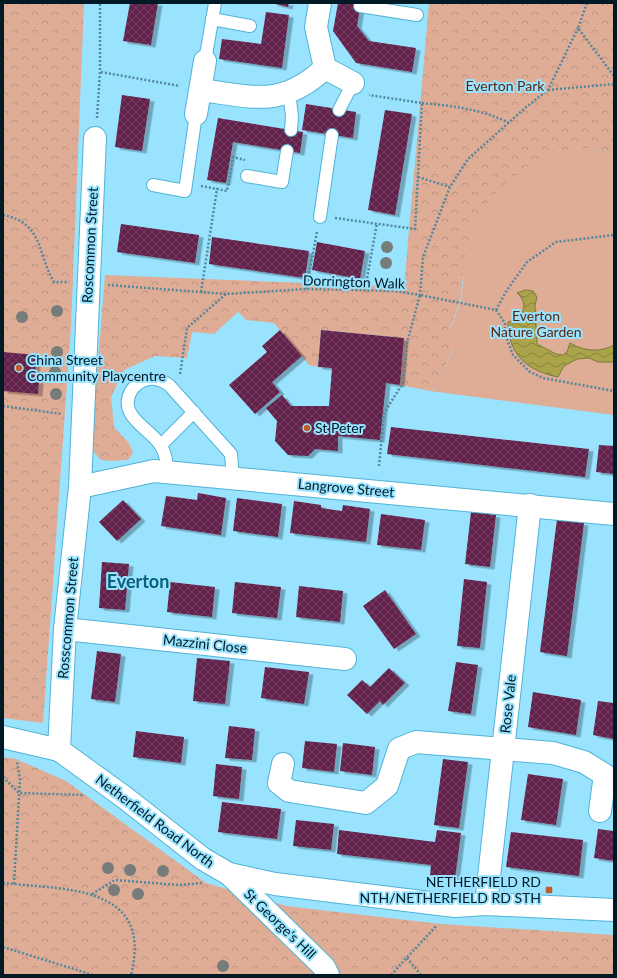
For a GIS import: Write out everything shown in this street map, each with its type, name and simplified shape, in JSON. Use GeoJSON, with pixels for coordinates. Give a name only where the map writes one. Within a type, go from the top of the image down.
{"type":"FeatureCollection","features":[{"type":"Feature","properties":{"kind":"street"},"geometry":{"type":"LineString","coordinates":[[320,3],[316,27],[325,68],[353,83]]}},
{"type":"Feature","properties":{"kind":"street"},"geometry":{"type":"LineString","coordinates":[[196,114],[205,61]]}},
{"type":"Feature","properties":{"kind":"street"},"geometry":{"type":"LineString","coordinates":[[200,90],[256,97],[276,96],[289,92],[310,82],[325,68]]}},
{"type":"Feature","properties":{"kind":"street","name":"Roscommon Street"},"geometry":{"type":"LineString","coordinates":[[80,487],[95,138]]}},
{"type":"Feature","properties":{"kind":"street","name":"Langrove Street"},"geometry":{"type":"LineString","coordinates":[[80,487],[154,471],[530,504],[614,514]]}},
{"type":"Feature","properties":{"kind":"street","name":"Rosscommon Street"},"geometry":{"type":"LineString","coordinates":[[59,750],[65,629],[80,487]]}},
{"type":"Feature","properties":{"kind":"street","name":"Rose Vale"},"geometry":{"type":"LineString","coordinates":[[486,904],[530,504]]}},
{"type":"Feature","properties":{"kind":"street","name":"Mazzini Close"},"geometry":{"type":"LineString","coordinates":[[65,629],[345,659]]}},
{"type":"Feature","properties":{"kind":"street"},"geometry":{"type":"LineString","coordinates":[[3,737],[59,750]]}},
{"type":"Feature","properties":{"kind":"street"},"geometry":{"type":"LineString","coordinates":[[284,764],[279,783],[289,792],[366,803],[387,786],[399,749],[416,742],[553,753],[584,762],[609,775],[600,811]]}},
{"type":"Feature","properties":{"kind":"street","name":"Netherfield Road North"},"geometry":{"type":"LineString","coordinates":[[59,750],[124,797],[202,859],[229,874],[275,884],[456,906],[486,904],[614,910]]}},
{"type":"Feature","properties":{"kind":"street","name":"St George's Hill"},"geometry":{"type":"LineString","coordinates":[[229,874],[324,967],[328,975]]}},
{"type":"Feature","properties":{"kind":"lane"},"geometry":{"type":"LineString","coordinates":[[205,61],[215,3]]}},
{"type":"Feature","properties":{"kind":"lane"},"geometry":{"type":"LineString","coordinates":[[360,6],[417,15]]}},
{"type":"Feature","properties":{"kind":"lane"},"geometry":{"type":"LineString","coordinates":[[212,19],[250,26]]}},
{"type":"Feature","properties":{"kind":"lane"},"geometry":{"type":"LineString","coordinates":[[339,110],[353,83]]}},
{"type":"Feature","properties":{"kind":"lane"},"geometry":{"type":"LineString","coordinates":[[289,92],[292,116],[291,130]]}},
{"type":"Feature","properties":{"kind":"lane"},"geometry":{"type":"LineString","coordinates":[[153,185],[185,191],[196,114]]}},
{"type":"Feature","properties":{"kind":"lane"},"geometry":{"type":"LineString","coordinates":[[320,217],[332,135]]}},
{"type":"Feature","properties":{"kind":"lane"},"geometry":{"type":"LineString","coordinates":[[247,176],[282,182],[287,151]]}},
{"type":"Feature","properties":{"kind":"lane"},"geometry":{"type":"LineString","coordinates":[[167,472],[167,461],[160,445],[136,421],[129,411],[129,399],[134,387],[148,379],[163,381],[169,384],[194,412],[230,454],[233,478]]}},
{"type":"Feature","properties":{"kind":"lane"},"geometry":{"type":"LineString","coordinates":[[160,445],[194,412]]}},
{"type":"Feature","properties":{"kind":"path"},"geometry":{"type":"LineString","coordinates":[[95,138],[100,72],[100,3]]}},
{"type":"Feature","properties":{"kind":"path"},"geometry":{"type":"LineString","coordinates":[[548,90],[578,28],[587,3]]}},
{"type":"Feature","properties":{"kind":"path"},"geometry":{"type":"LineString","coordinates":[[578,28],[614,76]]}},
{"type":"Feature","properties":{"kind":"path"},"geometry":{"type":"LineString","coordinates":[[100,72],[200,90]]}},
{"type":"Feature","properties":{"kind":"path"},"geometry":{"type":"LineString","coordinates":[[353,83],[369,95],[422,104],[464,108],[500,118],[509,123]]}},
{"type":"Feature","properties":{"kind":"path"},"geometry":{"type":"LineString","coordinates":[[548,90],[614,84]]}},
{"type":"Feature","properties":{"kind":"path","name":"Dorrington Walk"},"geometry":{"type":"LineString","coordinates":[[3,215],[28,225],[40,244],[46,269],[54,282],[88,283],[226,294],[306,289],[365,290],[420,294],[423,257],[450,188],[468,159],[548,90]]}},
{"type":"Feature","properties":{"kind":"path"},"geometry":{"type":"LineString","coordinates":[[306,289],[320,217],[415,229],[422,104]]}},
{"type":"Feature","properties":{"kind":"path"},"geometry":{"type":"LineString","coordinates":[[201,292],[217,189],[227,191],[233,157],[251,161],[247,176]]}},
{"type":"Feature","properties":{"kind":"path"},"geometry":{"type":"LineString","coordinates":[[418,177],[450,188]]}},
{"type":"Feature","properties":{"kind":"path"},"geometry":{"type":"LineString","coordinates":[[365,290],[377,223]]}},
{"type":"Feature","properties":{"kind":"path"},"geometry":{"type":"LineString","coordinates":[[496,310],[507,290],[527,262],[556,242],[614,235]]}},
{"type":"Feature","properties":{"kind":"path"},"geometry":{"type":"LineString","coordinates":[[180,376],[187,328],[226,294]]}},
{"type":"Feature","properties":{"kind":"path"},"geometry":{"type":"LineString","coordinates":[[378,466],[384,413],[403,383],[407,343],[420,294],[496,310],[504,323],[505,334],[513,355],[530,372],[543,378],[614,390]]}},
{"type":"Feature","properties":{"kind":"path"},"geometry":{"type":"LineString","coordinates":[[3,406],[83,417]]}},
{"type":"Feature","properties":{"kind":"path"},"geometry":{"type":"LineString","coordinates":[[14,884],[20,779],[16,759]]}},
{"type":"Feature","properties":{"kind":"path"},"geometry":{"type":"LineString","coordinates":[[3,777],[19,793],[87,796]]}},
{"type":"Feature","properties":{"kind":"path"},"geometry":{"type":"LineString","coordinates":[[92,894],[115,880],[179,885],[206,882],[229,874]]}},
{"type":"Feature","properties":{"kind":"path"},"geometry":{"type":"LineString","coordinates":[[3,883],[92,894],[119,908],[131,922],[135,938],[135,959],[131,975]]}},
{"type":"Feature","properties":{"kind":"path"},"geometry":{"type":"LineString","coordinates":[[391,975],[456,906]]}},
{"type":"Feature","properties":{"kind":"path"},"geometry":{"type":"LineString","coordinates":[[3,947],[93,975]]}},
{"type":"Feature","properties":{"kind":"path"},"geometry":{"type":"LineString","coordinates":[[406,958],[421,975]]}},
{"type":"Feature","properties":{"kind":"green space"},"geometry":{"type":"Polygon","coordinates":[[[3,3],[84,3],[71,327],[43,723],[3,718],[3,3]]]}},
{"type":"Feature","properties":{"kind":"green space","name":"Everton Park"},"geometry":{"type":"Polygon","coordinates":[[[429,3],[614,3],[614,153],[588,148],[559,151],[525,168],[495,195],[484,208],[467,244],[460,302],[450,328],[454,347],[439,381],[430,391],[400,385],[404,338],[321,330],[318,367],[309,365],[274,323],[246,320],[238,312],[214,334],[192,332],[187,358],[155,356],[124,370],[111,397],[114,427],[129,443],[133,453],[128,460],[101,460],[91,449],[105,275],[404,287],[429,3]]]}},
{"type":"Feature","properties":{"kind":"green space","name":"Everton Nature Garden"},"geometry":{"type":"Polygon","coordinates":[[[588,148],[614,153],[614,415],[430,391],[439,381],[454,348],[448,337],[461,300],[467,245],[479,215],[501,188],[528,167],[543,158],[562,151],[588,148]]]}},
{"type":"Feature","properties":{"kind":"green space"},"geometry":{"type":"Polygon","coordinates":[[[3,757],[16,759],[66,781],[206,883],[286,906],[441,924],[614,935],[614,975],[3,975],[3,757]]]}},
{"type":"Feature","properties":{"kind":"water"},"geometry":{"type":"Polygon","coordinates":[[[525,290],[533,291],[537,297],[535,305],[537,344],[556,354],[563,355],[567,352],[570,343],[581,348],[592,350],[608,348],[614,345],[614,362],[598,362],[589,358],[577,359],[564,366],[558,377],[538,371],[529,366],[522,360],[512,344],[508,322],[518,318],[521,314],[524,306],[521,297],[517,293],[525,290]]]}},
{"type":"Feature","properties":{"kind":"building"},"geometry":{"type":"Polygon","coordinates":[[[130,3],[158,3],[151,45],[123,41],[130,3]]]}},
{"type":"Feature","properties":{"kind":"building"},"geometry":{"type":"Polygon","coordinates":[[[271,3],[289,3],[288,7],[271,3]]]}},
{"type":"Feature","properties":{"kind":"building"},"geometry":{"type":"Polygon","coordinates":[[[338,3],[361,3],[357,26],[369,41],[416,48],[412,72],[356,63],[333,31],[338,3]]]}},
{"type":"Feature","properties":{"kind":"building"},"geometry":{"type":"Polygon","coordinates":[[[266,12],[289,15],[282,68],[219,59],[222,39],[261,44],[266,12]]]}},
{"type":"Feature","properties":{"kind":"building"},"geometry":{"type":"Polygon","coordinates":[[[122,95],[150,99],[142,151],[115,147],[122,95]]]}},
{"type":"Feature","properties":{"kind":"building"},"geometry":{"type":"Polygon","coordinates":[[[306,104],[356,112],[353,138],[302,130],[306,104]]]}},
{"type":"Feature","properties":{"kind":"building"},"geometry":{"type":"Polygon","coordinates":[[[385,110],[412,114],[395,215],[368,210],[385,110]]]}},
{"type":"Feature","properties":{"kind":"building"},"geometry":{"type":"Polygon","coordinates":[[[218,118],[303,132],[300,153],[233,142],[226,183],[207,180],[218,118]]]}},
{"type":"Feature","properties":{"kind":"building"},"geometry":{"type":"Polygon","coordinates":[[[121,224],[199,235],[195,263],[117,252],[121,224]]]}},
{"type":"Feature","properties":{"kind":"building"},"geometry":{"type":"Polygon","coordinates":[[[212,237],[309,251],[305,278],[209,264],[212,237]]]}},
{"type":"Feature","properties":{"kind":"building"},"geometry":{"type":"Polygon","coordinates":[[[317,242],[365,251],[360,279],[312,270],[317,242]]]}},
{"type":"Feature","properties":{"kind":"building"},"geometry":{"type":"Polygon","coordinates":[[[280,330],[302,356],[272,382],[280,392],[255,414],[229,385],[267,352],[262,346],[280,330]]]}},
{"type":"Feature","properties":{"kind":"building"},"geometry":{"type":"Polygon","coordinates":[[[321,330],[404,338],[400,385],[386,383],[380,440],[338,436],[338,451],[315,449],[308,456],[288,455],[275,441],[277,421],[266,408],[282,395],[291,406],[329,406],[332,368],[318,367],[321,330]]]}},
{"type":"Feature","properties":{"kind":"building","name":"China Street Community Playcentre"},"geometry":{"type":"Polygon","coordinates":[[[3,352],[37,355],[34,381],[39,381],[38,394],[3,391],[3,352]]]}},
{"type":"Feature","properties":{"kind":"building"},"geometry":{"type":"Polygon","coordinates":[[[391,427],[589,449],[585,477],[387,454],[391,427]]]}},
{"type":"Feature","properties":{"kind":"building"},"geometry":{"type":"Polygon","coordinates":[[[599,445],[614,446],[614,474],[596,472],[599,445]]]}},
{"type":"Feature","properties":{"kind":"building"},"geometry":{"type":"Polygon","coordinates":[[[198,493],[226,498],[221,535],[161,526],[166,496],[197,500],[198,493]]]}},
{"type":"Feature","properties":{"kind":"building"},"geometry":{"type":"Polygon","coordinates":[[[237,498],[282,504],[278,537],[233,531],[237,498]]]}},
{"type":"Feature","properties":{"kind":"building"},"geometry":{"type":"Polygon","coordinates":[[[123,500],[141,519],[117,541],[99,522],[123,500]]]}},
{"type":"Feature","properties":{"kind":"building"},"geometry":{"type":"Polygon","coordinates":[[[294,501],[321,505],[321,508],[342,511],[343,505],[370,509],[366,542],[290,533],[294,501]]]}},
{"type":"Feature","properties":{"kind":"building"},"geometry":{"type":"Polygon","coordinates":[[[471,512],[496,515],[490,567],[465,564],[471,512]]]}},
{"type":"Feature","properties":{"kind":"building"},"geometry":{"type":"Polygon","coordinates":[[[381,514],[425,520],[421,550],[377,545],[381,514]]]}},
{"type":"Feature","properties":{"kind":"building"},"geometry":{"type":"Polygon","coordinates":[[[557,519],[584,523],[567,656],[540,652],[557,519]]]}},
{"type":"Feature","properties":{"kind":"building"},"geometry":{"type":"Polygon","coordinates":[[[102,562],[129,564],[125,610],[99,608],[102,562]]]}},
{"type":"Feature","properties":{"kind":"building"},"geometry":{"type":"Polygon","coordinates":[[[464,579],[487,582],[480,648],[457,646],[464,579]]]}},
{"type":"Feature","properties":{"kind":"building"},"geometry":{"type":"Polygon","coordinates":[[[170,582],[215,587],[212,617],[167,612],[170,582]]]}},
{"type":"Feature","properties":{"kind":"building"},"geometry":{"type":"Polygon","coordinates":[[[235,582],[281,587],[277,618],[232,613],[235,582]]]}},
{"type":"Feature","properties":{"kind":"building"},"geometry":{"type":"Polygon","coordinates":[[[299,586],[343,591],[340,622],[296,617],[299,586]]]}},
{"type":"Feature","properties":{"kind":"building"},"geometry":{"type":"Polygon","coordinates":[[[385,590],[416,634],[394,649],[363,606],[385,590]]]}},
{"type":"Feature","properties":{"kind":"building"},"geometry":{"type":"Polygon","coordinates":[[[97,651],[121,654],[115,702],[91,699],[97,651]]]}},
{"type":"Feature","properties":{"kind":"building"},"geometry":{"type":"Polygon","coordinates":[[[197,658],[230,661],[225,704],[193,701],[197,658]]]}},
{"type":"Feature","properties":{"kind":"building"},"geometry":{"type":"Polygon","coordinates":[[[456,662],[478,665],[471,714],[448,711],[456,662]]]}},
{"type":"Feature","properties":{"kind":"building"},"geometry":{"type":"Polygon","coordinates":[[[265,667],[309,672],[304,704],[261,698],[265,667]]]}},
{"type":"Feature","properties":{"kind":"building"},"geometry":{"type":"Polygon","coordinates":[[[389,668],[405,683],[383,705],[380,701],[367,714],[347,695],[362,680],[370,687],[389,668]]]}},
{"type":"Feature","properties":{"kind":"building"},"geometry":{"type":"Polygon","coordinates":[[[533,692],[581,700],[576,735],[528,727],[533,692]]]}},
{"type":"Feature","properties":{"kind":"building"},"geometry":{"type":"Polygon","coordinates":[[[598,701],[614,703],[614,739],[593,735],[598,701]]]}},
{"type":"Feature","properties":{"kind":"building"},"geometry":{"type":"Polygon","coordinates":[[[229,726],[255,729],[252,760],[225,758],[229,726]]]}},
{"type":"Feature","properties":{"kind":"building"},"geometry":{"type":"Polygon","coordinates":[[[136,731],[184,737],[181,763],[133,757],[136,731]]]}},
{"type":"Feature","properties":{"kind":"building"},"geometry":{"type":"Polygon","coordinates":[[[305,741],[337,744],[334,772],[302,768],[305,741]]]}},
{"type":"Feature","properties":{"kind":"building"},"geometry":{"type":"Polygon","coordinates":[[[343,743],[375,747],[372,775],[340,771],[343,743]]]}},
{"type":"Feature","properties":{"kind":"building"},"geometry":{"type":"Polygon","coordinates":[[[443,759],[468,762],[459,828],[434,825],[443,759]]]}},
{"type":"Feature","properties":{"kind":"building"},"geometry":{"type":"Polygon","coordinates":[[[216,764],[242,767],[239,799],[213,796],[216,764]]]}},
{"type":"Feature","properties":{"kind":"building"},"geometry":{"type":"Polygon","coordinates":[[[528,774],[563,779],[556,825],[521,820],[528,774]]]}},
{"type":"Feature","properties":{"kind":"building"},"geometry":{"type":"Polygon","coordinates":[[[222,802],[281,809],[277,839],[218,832],[222,802]]]}},
{"type":"Feature","properties":{"kind":"building"},"geometry":{"type":"Polygon","coordinates":[[[296,820],[334,824],[331,850],[293,846],[296,820]]]}},
{"type":"Feature","properties":{"kind":"building"},"geometry":{"type":"Polygon","coordinates":[[[598,829],[614,831],[614,861],[594,858],[598,829]]]}},
{"type":"Feature","properties":{"kind":"building"},"geometry":{"type":"Polygon","coordinates":[[[339,830],[435,842],[437,830],[461,833],[455,879],[430,875],[431,865],[337,854],[339,830]]]}},
{"type":"Feature","properties":{"kind":"building"},"geometry":{"type":"Polygon","coordinates":[[[511,832],[583,840],[579,876],[506,867],[511,832]]]}},
{"type":"Feature","properties":{"kind":"place","name":"China Street Community Playcentre"},"geometry":{"type":"Point","coordinates":[19,368]}},
{"type":"Feature","properties":{"kind":"place","name":"St Peter"},"geometry":{"type":"Point","coordinates":[307,428]}},
{"type":"Feature","properties":{"kind":"place","name":"NETHERFIELD RD NTH/NETHERFIELD RD STH"},"geometry":{"type":"Point","coordinates":[549,890]}},
{"type":"Feature","properties":{"kind":"district","name":"Everton"},"geometry":{"type":"Point","coordinates":[138,582]}}]}
